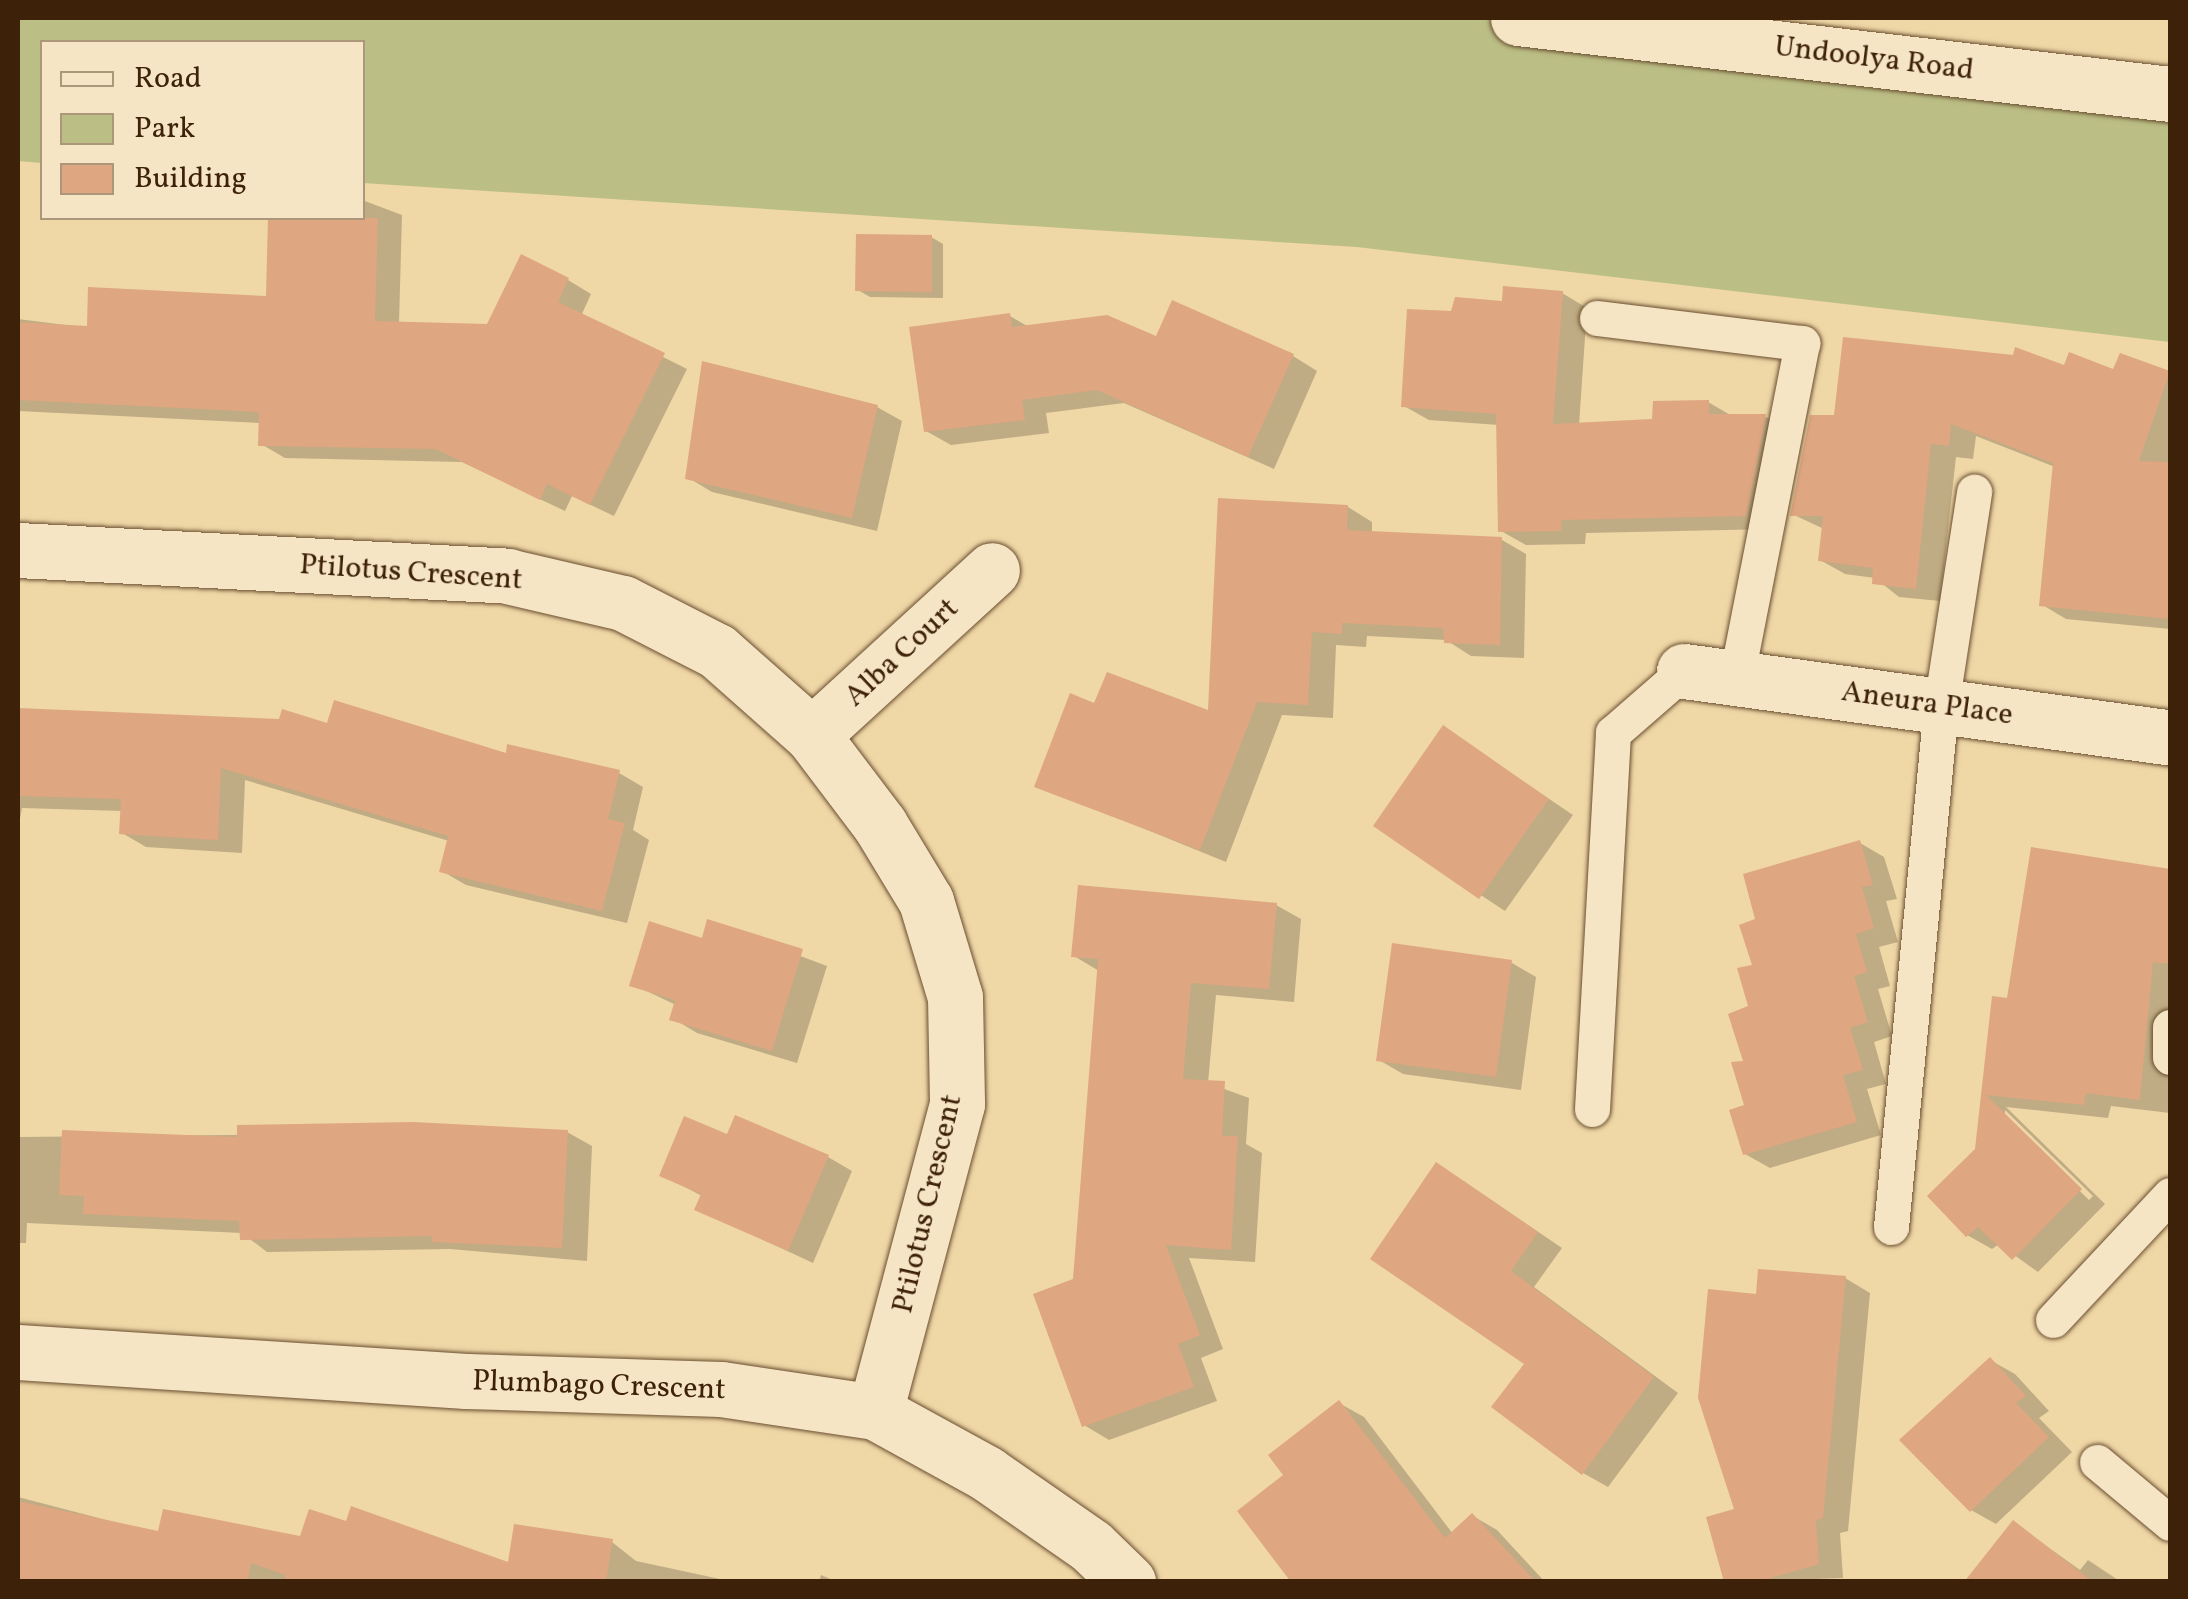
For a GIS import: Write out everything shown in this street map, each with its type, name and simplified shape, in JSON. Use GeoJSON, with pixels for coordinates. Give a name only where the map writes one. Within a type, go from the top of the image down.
{"type":"FeatureCollection","features":[{"type":"Feature","properties":{"kind":"street","name":"Undoolya Road"},"geometry":{"type":"LineString","coordinates":[[1518,18],[2170,94]]}},
{"type":"Feature","properties":{"kind":"street","name":"Ptilotus Crescent"},"geometry":{"type":"LineString","coordinates":[[18,550],[506,576],[623,602],[717,651],[812,735],[880,825],[926,902],[955,997],[957,1104],[876,1412]]}},
{"type":"Feature","properties":{"kind":"street","name":"Alba Court"},"geometry":{"type":"LineString","coordinates":[[812,735],[992,570]]}},
{"type":"Feature","properties":{"kind":"street","name":"Aneura Place"},"geometry":{"type":"LineString","coordinates":[[1710,674],[2170,738]]}},
{"type":"Feature","properties":{"kind":"street","name":"Plumbago Crescent"},"geometry":{"type":"LineString","coordinates":[[18,1352],[466,1381],[721,1389],[876,1412],[986,1473],[1091,1546],[1128,1582]]}},
{"type":"Feature","properties":{"kind":"lane"},"geometry":{"type":"LineString","coordinates":[[1592,1109],[1613,733],[1710,674],[1802,343],[1596,318]]}},
{"type":"Feature","properties":{"kind":"lane"},"geometry":{"type":"LineString","coordinates":[[1891,1226],[1942,706],[1974,492]]}},
{"type":"Feature","properties":{"kind":"lane"},"geometry":{"type":"LineString","coordinates":[[2170,1027],[2170,1057]]}},
{"type":"Feature","properties":{"kind":"lane"},"geometry":{"type":"LineString","coordinates":[[2053,1320],[2170,1195]]}},
{"type":"Feature","properties":{"kind":"lane"},"geometry":{"type":"LineString","coordinates":[[2097,1462],[2170,1522]]}},
{"type":"Feature","properties":{"kind":"green space"},"geometry":{"type":"Polygon","coordinates":[[[18,18],[1518,18],[2170,94],[2170,342],[1357,247],[365,183],[365,40],[40,40],[40,163],[18,161],[18,18]]]}},
{"type":"Feature","properties":{"kind":"building"},"geometry":{"type":"Polygon","coordinates":[[[378,218],[375,321],[487,324],[521,254],[569,278],[558,302],[665,353],[590,505],[547,484],[540,500],[436,449],[258,446],[259,412],[18,400],[18,322],[87,326],[88,287],[266,296],[268,220],[378,218]]]}},
{"type":"Feature","properties":{"kind":"building"},"geometry":{"type":"Polygon","coordinates":[[[856,234],[932,235],[932,292],[855,291],[856,234]]]}},
{"type":"Feature","properties":{"kind":"building"},"geometry":{"type":"Polygon","coordinates":[[[1503,286],[1563,291],[1553,424],[1652,419],[1653,401],[1709,400],[1709,414],[1766,414],[1746,516],[1562,520],[1561,531],[1498,532],[1496,414],[1401,407],[1407,309],[1451,311],[1455,297],[1502,301],[1503,286]]]}},
{"type":"Feature","properties":{"kind":"building"},"geometry":{"type":"Polygon","coordinates":[[[1172,300],[1294,354],[1248,457],[1097,390],[1022,400],[1025,420],[924,432],[909,327],[1010,313],[1012,327],[1107,315],[1156,336],[1172,300]]]}},
{"type":"Feature","properties":{"kind":"building"},"geometry":{"type":"Polygon","coordinates":[[[1843,337],[2013,355],[2015,347],[2064,365],[2069,352],[2113,369],[2120,353],[2170,371],[2139,461],[2170,462],[2170,619],[2039,606],[2053,463],[1951,424],[1949,446],[1931,444],[1916,589],[1872,584],[1873,568],[1818,561],[1823,516],[1790,516],[1810,415],[1834,415],[1843,337]]]}},
{"type":"Feature","properties":{"kind":"building"},"geometry":{"type":"Polygon","coordinates":[[[702,361],[878,405],[852,518],[685,479],[702,361]]]}},
{"type":"Feature","properties":{"kind":"building"},"geometry":{"type":"Polygon","coordinates":[[[1218,498],[1348,505],[1347,530],[1502,537],[1500,645],[1444,643],[1443,628],[1342,623],[1342,634],[1312,632],[1308,705],[1257,702],[1200,850],[1034,787],[1070,693],[1094,703],[1107,672],[1208,710],[1218,498]]]}},
{"type":"Feature","properties":{"kind":"building"},"geometry":{"type":"Polygon","coordinates":[[[334,700],[506,753],[507,744],[620,770],[608,819],[625,823],[602,911],[439,872],[448,836],[221,768],[218,840],[119,834],[121,799],[18,796],[18,708],[279,719],[282,709],[327,723],[334,700]]]}},
{"type":"Feature","properties":{"kind":"building"},"geometry":{"type":"Polygon","coordinates":[[[1443,725],[1549,799],[1479,899],[1373,826],[1443,725]]]}},
{"type":"Feature","properties":{"kind":"building"},"geometry":{"type":"Polygon","coordinates":[[[1860,840],[1873,885],[1862,887],[1874,928],[1856,934],[1867,972],[1854,976],[1868,1022],[1850,1028],[1863,1070],[1843,1075],[1857,1122],[1743,1155],[1729,1110],[1744,1105],[1731,1062],[1743,1061],[1728,1014],[1748,1006],[1737,968],[1752,965],[1739,925],[1755,919],[1743,874],[1860,840]]]}},
{"type":"Feature","properties":{"kind":"building"},"geometry":{"type":"Polygon","coordinates":[[[2031,847],[2170,869],[2170,964],[2153,962],[2140,1100],[2086,1093],[2084,1105],[1986,1095],[2082,1189],[2012,1260],[1978,1227],[1966,1237],[1927,1196],[1975,1149],[1992,996],[2007,998],[2031,847]]]}},
{"type":"Feature","properties":{"kind":"building"},"geometry":{"type":"Polygon","coordinates":[[[1078,885],[1277,903],[1269,989],[1191,983],[1183,1079],[1225,1081],[1222,1136],[1238,1136],[1231,1250],[1166,1245],[1200,1335],[1178,1344],[1194,1387],[1082,1427],[1033,1294],[1073,1279],[1098,959],[1071,957],[1078,885]]]}},
{"type":"Feature","properties":{"kind":"building"},"geometry":{"type":"Polygon","coordinates":[[[707,919],[803,949],[772,1051],[669,1020],[675,1000],[629,986],[649,921],[702,938],[707,919]]]}},
{"type":"Feature","properties":{"kind":"building"},"geometry":{"type":"Polygon","coordinates":[[[1392,943],[1512,960],[1496,1077],[1376,1061],[1392,943]]]}},
{"type":"Feature","properties":{"kind":"building"},"geometry":{"type":"Polygon","coordinates":[[[735,1115],[829,1155],[788,1251],[694,1210],[701,1194],[659,1176],[684,1116],[727,1134],[735,1115]]]}},
{"type":"Feature","properties":{"kind":"building"},"geometry":{"type":"Polygon","coordinates":[[[413,1122],[568,1130],[562,1248],[432,1242],[432,1236],[240,1240],[239,1221],[83,1214],[84,1196],[59,1195],[62,1130],[237,1137],[237,1125],[413,1122]]]}},
{"type":"Feature","properties":{"kind":"building"},"geometry":{"type":"Polygon","coordinates":[[[1436,1162],[1538,1232],[1511,1271],[1654,1377],[1582,1475],[1491,1407],[1524,1364],[1370,1259],[1436,1162]]]}},
{"type":"Feature","properties":{"kind":"building"},"geometry":{"type":"Polygon","coordinates":[[[1758,1269],[1846,1276],[1823,1518],[1816,1520],[1819,1564],[1757,1582],[1724,1582],[1706,1517],[1734,1509],[1698,1398],[1708,1289],[1756,1294],[1758,1269]]]}},
{"type":"Feature","properties":{"kind":"building"},"geometry":{"type":"Polygon","coordinates":[[[1990,1357],[2026,1396],[2016,1403],[2049,1437],[1970,1512],[1899,1440],[1990,1357]]]}},
{"type":"Feature","properties":{"kind":"building"},"geometry":{"type":"Polygon","coordinates":[[[1339,1400],[1445,1538],[1472,1513],[1536,1582],[1291,1582],[1237,1511],[1283,1475],[1268,1455],[1339,1400]]]}},
{"type":"Feature","properties":{"kind":"building"},"geometry":{"type":"Polygon","coordinates":[[[18,1501],[158,1531],[163,1509],[300,1536],[309,1509],[346,1521],[351,1506],[508,1562],[514,1524],[613,1539],[606,1582],[283,1582],[286,1575],[251,1563],[248,1582],[18,1582],[18,1501]]]}},
{"type":"Feature","properties":{"kind":"building"},"geometry":{"type":"Polygon","coordinates":[[[2013,1520],[2093,1582],[1964,1582],[2013,1520]]]}}]}
